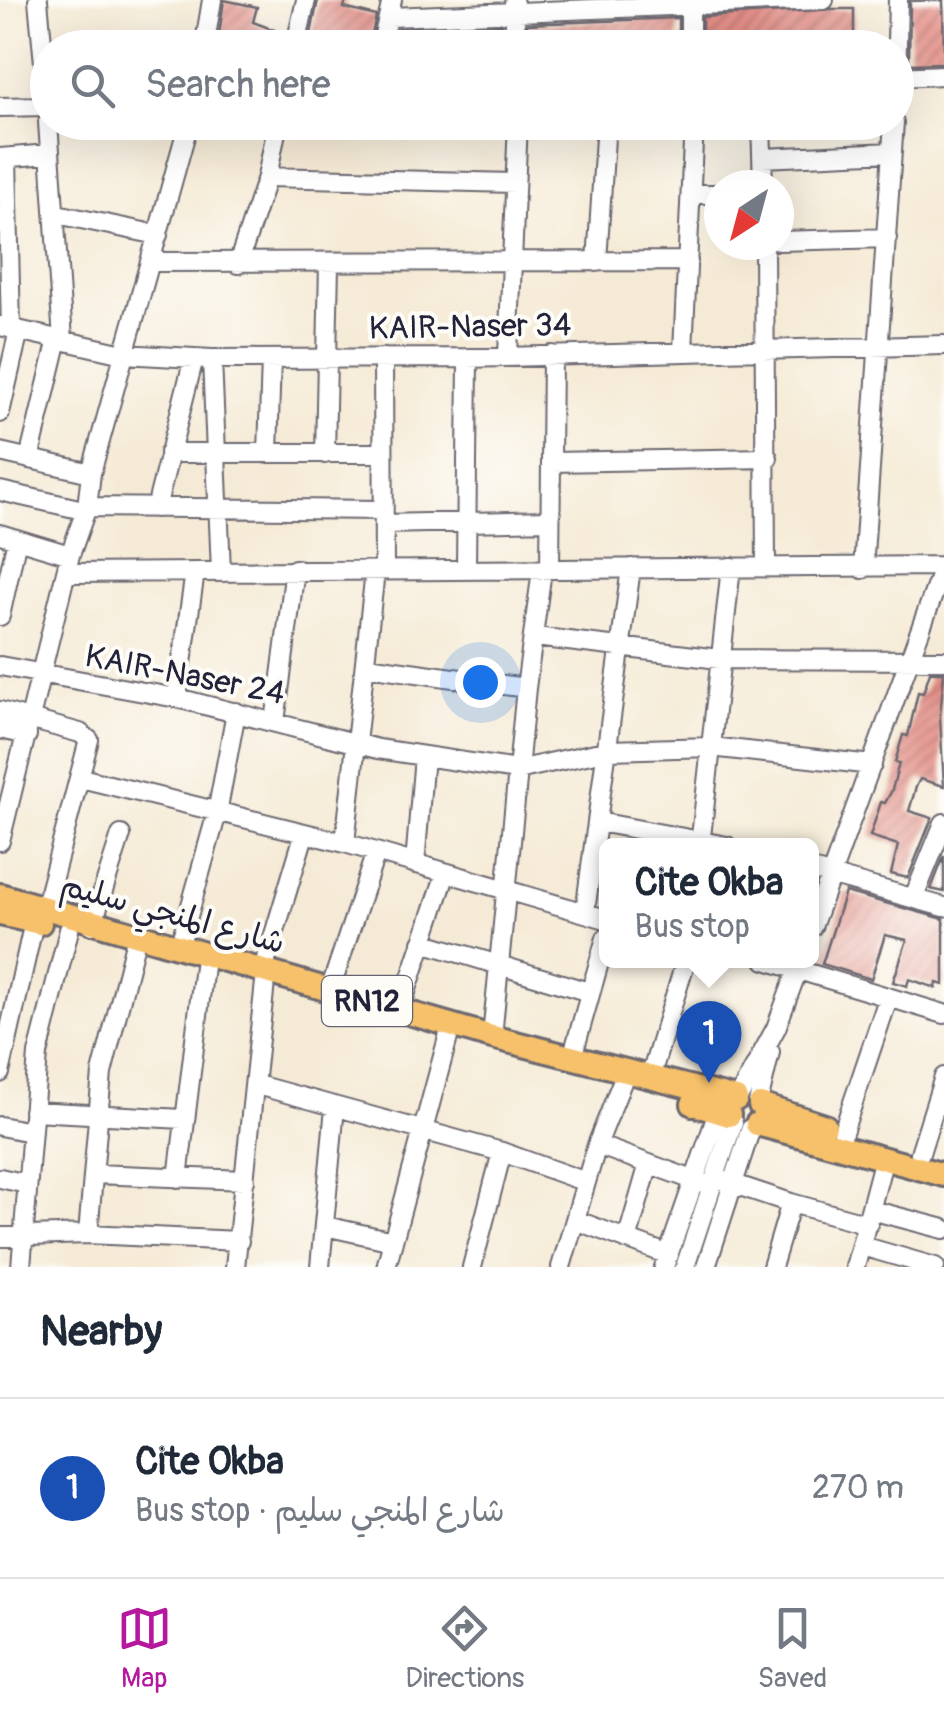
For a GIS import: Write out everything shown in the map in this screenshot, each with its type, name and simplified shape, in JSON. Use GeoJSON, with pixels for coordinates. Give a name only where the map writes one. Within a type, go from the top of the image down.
{"type":"FeatureCollection","features":[{"type":"Feature","properties":{"kind":"main road","name":"شارع المنجي سليم"},"geometry":{"type":"LineString","coordinates":[[0,896],[39,917]]}},
{"type":"Feature","properties":{"kind":"main road","name":"شارع المنجي سليم"},"geometry":{"type":"LineString","coordinates":[[0,914],[39,917],[179,948],[449,1034],[622,1082],[843,1132],[944,1160]]}},
{"type":"Feature","properties":{"kind":"main road","name":"شارع المنجي سليم"},"geometry":{"type":"LineString","coordinates":[[80,928],[204,966],[330,990],[650,1078],[742,1112],[944,1174]]}},
{"type":"Feature","properties":{"kind":"street"},"geometry":{"type":"LineString","coordinates":[[38,0],[41,30]]}},
{"type":"Feature","properties":{"kind":"street"},"geometry":{"type":"LineString","coordinates":[[207,30],[212,0]]}},
{"type":"Feature","properties":{"kind":"street"},"geometry":{"type":"LineString","coordinates":[[299,30],[306,0]]}},
{"type":"Feature","properties":{"kind":"street"},"geometry":{"type":"LineString","coordinates":[[391,8],[824,0]]}},
{"type":"Feature","properties":{"kind":"street"},"geometry":{"type":"LineString","coordinates":[[898,0],[898,30]]}},
{"type":"Feature","properties":{"kind":"street"},"geometry":{"type":"LineString","coordinates":[[690,4],[690,30]]}},
{"type":"Feature","properties":{"kind":"street"},"geometry":{"type":"LineString","coordinates":[[914,76],[944,75]]}},
{"type":"Feature","properties":{"kind":"street"},"geometry":{"type":"LineString","coordinates":[[0,107],[30,106]]}},
{"type":"Feature","properties":{"kind":"street"},"geometry":{"type":"LineString","coordinates":[[29,459],[60,340],[57,214],[49,140]]}},
{"type":"Feature","properties":{"kind":"street"},"geometry":{"type":"LineString","coordinates":[[0,841],[8,776],[29,727],[43,678],[122,354],[183,140]]}},
{"type":"Feature","properties":{"kind":"street"},"geometry":{"type":"LineString","coordinates":[[238,264],[267,178],[274,140]]}},
{"type":"Feature","properties":{"kind":"street"},"geometry":{"type":"LineString","coordinates":[[508,355],[515,264],[517,140]]}},
{"type":"Feature","properties":{"kind":"street"},"geometry":{"type":"LineString","coordinates":[[597,262],[605,140]]}},
{"type":"Feature","properties":{"kind":"street"},"geometry":{"type":"LineString","coordinates":[[683,351],[693,140]]}},
{"type":"Feature","properties":{"kind":"street"},"geometry":{"type":"LineString","coordinates":[[762,140],[763,170]]}},
{"type":"Feature","properties":{"kind":"street"},"geometry":{"type":"LineString","coordinates":[[863,569],[893,140]]}},
{"type":"Feature","properties":{"kind":"street"},"geometry":{"type":"LineString","coordinates":[[763,158],[892,152]]}},
{"type":"Feature","properties":{"kind":"street"},"geometry":{"type":"LineString","coordinates":[[0,413],[10,328],[4,158],[49,154]]}},
{"type":"Feature","properties":{"kind":"street"},"geometry":{"type":"LineString","coordinates":[[267,178],[515,183]]}},
{"type":"Feature","properties":{"kind":"street"},"geometry":{"type":"LineString","coordinates":[[691,194],[704,194]]}},
{"type":"Feature","properties":{"kind":"street"},"geometry":{"type":"LineString","coordinates":[[57,214],[158,235]]}},
{"type":"Feature","properties":{"kind":"street"},"geometry":{"type":"LineString","coordinates":[[794,240],[887,238]]}},
{"type":"Feature","properties":{"kind":"street"},"geometry":{"type":"LineString","coordinates":[[764,260],[766,566]]}},
{"type":"Feature","properties":{"kind":"street"},"geometry":{"type":"LineString","coordinates":[[151,262],[688,261]]}},
{"type":"Feature","properties":{"kind":"street"},"geometry":{"type":"LineString","coordinates":[[325,454],[329,264]]}},
{"type":"Feature","properties":{"kind":"street","name":"KAIR-Naser 34"},"geometry":{"type":"LineString","coordinates":[[10,328],[122,354],[203,359],[468,358],[878,350],[944,345]]}},
{"type":"Feature","properties":{"kind":"street"},"geometry":{"type":"LineString","coordinates":[[492,1037],[526,688],[546,570],[552,355]]}},
{"type":"Feature","properties":{"kind":"street"},"geometry":{"type":"LineString","coordinates":[[345,843],[380,570],[384,517],[383,358]]}},
{"type":"Feature","properties":{"kind":"street"},"geometry":{"type":"LineString","coordinates":[[466,569],[468,358]]}},
{"type":"Feature","properties":{"kind":"street"},"geometry":{"type":"LineString","coordinates":[[203,359],[222,571]]}},
{"type":"Feature","properties":{"kind":"street"},"geometry":{"type":"LineString","coordinates":[[156,508],[169,453],[203,359]]}},
{"type":"Feature","properties":{"kind":"street"},"geometry":{"type":"LineString","coordinates":[[268,453],[271,359]]}},
{"type":"Feature","properties":{"kind":"street"},"geometry":{"type":"LineString","coordinates":[[0,452],[91,474]]}},
{"type":"Feature","properties":{"kind":"street"},"geometry":{"type":"LineString","coordinates":[[169,453],[382,453]]}},
{"type":"Feature","properties":{"kind":"street"},"geometry":{"type":"LineString","coordinates":[[551,462],[768,458]]}},
{"type":"Feature","properties":{"kind":"street"},"geometry":{"type":"LineString","coordinates":[[0,492],[85,509],[156,508],[465,521],[550,520]]}},
{"type":"Feature","properties":{"kind":"street"},"geometry":{"type":"LineString","coordinates":[[0,616],[9,537],[70,564],[195,572],[944,566],[872,764],[821,872],[944,907]]}},
{"type":"Feature","properties":{"kind":"street"},"geometry":{"type":"LineString","coordinates":[[700,838],[731,567]]}},
{"type":"Feature","properties":{"kind":"street"},"geometry":{"type":"LineString","coordinates":[[585,912],[631,568]]}},
{"type":"Feature","properties":{"kind":"street"},"geometry":{"type":"LineString","coordinates":[[275,722],[295,569]]}},
{"type":"Feature","properties":{"kind":"street"},"geometry":{"type":"LineString","coordinates":[[178,698],[195,572]]}},
{"type":"Feature","properties":{"kind":"street"},"geometry":{"type":"LineString","coordinates":[[535,637],[719,659],[944,660]]}},
{"type":"Feature","properties":{"kind":"street","name":"KAIR-Naser 24"},"geometry":{"type":"LineString","coordinates":[[0,666],[43,678],[178,698],[359,743],[517,770]]}},
{"type":"Feature","properties":{"kind":"street"},"geometry":{"type":"LineString","coordinates":[[367,666],[526,688]]}},
{"type":"Feature","properties":{"kind":"street"},"geometry":{"type":"LineString","coordinates":[[0,711],[29,727]]}},
{"type":"Feature","properties":{"kind":"street"},"geometry":{"type":"LineString","coordinates":[[179,948],[217,813],[236,712]]}},
{"type":"Feature","properties":{"kind":"street"},"geometry":{"type":"LineString","coordinates":[[0,729],[29,727],[88,736],[81,778],[39,917],[0,1073]]}},
{"type":"Feature","properties":{"kind":"street"},"geometry":{"type":"LineString","coordinates":[[517,770],[609,750],[711,747],[872,764]]}},
{"type":"Feature","properties":{"kind":"street"},"geometry":{"type":"LineString","coordinates":[[415,864],[424,756]]}},
{"type":"Feature","properties":{"kind":"street"},"geometry":{"type":"LineString","coordinates":[[81,778],[345,843],[599,917]]}},
{"type":"Feature","properties":{"kind":"street"},"geometry":{"type":"LineString","coordinates":[[598,822],[684,838]]}},
{"type":"Feature","properties":{"kind":"street"},"geometry":{"type":"LineString","coordinates":[[914,897],[944,823]]}},
{"type":"Feature","properties":{"kind":"street"},"geometry":{"type":"LineString","coordinates":[[21,1267],[44,1022],[121,835]]}},
{"type":"Feature","properties":{"kind":"street"},"geometry":{"type":"LineString","coordinates":[[235,1267],[257,1084],[264,977],[304,835]]}},
{"type":"Feature","properties":{"kind":"street"},"geometry":{"type":"LineString","coordinates":[[330,990],[376,852]]}},
{"type":"Feature","properties":{"kind":"street"},"geometry":{"type":"LineString","coordinates":[[400,1010],[446,872]]}},
{"type":"Feature","properties":{"kind":"street"},"geometry":{"type":"LineString","coordinates":[[422,942],[589,992]]}},
{"type":"Feature","properties":{"kind":"street"},"geometry":{"type":"LineString","coordinates":[[88,1234],[109,1037],[134,947]]}},
{"type":"Feature","properties":{"kind":"street"},"geometry":{"type":"LineString","coordinates":[[572,1058],[599,960]]}},
{"type":"Feature","properties":{"kind":"street"},"geometry":{"type":"LineString","coordinates":[[178,1178],[204,966]]}},
{"type":"Feature","properties":{"kind":"street"},"geometry":{"type":"LineString","coordinates":[[650,1078],[684,968]]}},
{"type":"Feature","properties":{"kind":"street"},"geometry":{"type":"LineString","coordinates":[[685,1267],[798,968]]}},
{"type":"Feature","properties":{"kind":"street"},"geometry":{"type":"LineString","coordinates":[[807,968],[888,999],[944,1014]]}},
{"type":"Feature","properties":{"kind":"street"},"geometry":{"type":"LineString","coordinates":[[843,1132],[888,999]]}},
{"type":"Feature","properties":{"kind":"street"},"geometry":{"type":"LineString","coordinates":[[386,1267],[449,1034]]}},
{"type":"Feature","properties":{"kind":"street"},"geometry":{"type":"LineString","coordinates":[[920,1153],[944,1077]]}},
{"type":"Feature","properties":{"kind":"street"},"geometry":{"type":"LineString","coordinates":[[560,1267],[597,1145],[622,1082]]}},
{"type":"Feature","properties":{"kind":"street"},"geometry":{"type":"LineString","coordinates":[[257,1084],[502,1152],[586,1182]]}},
{"type":"Feature","properties":{"kind":"street"},"geometry":{"type":"LineString","coordinates":[[320,1267],[335,1107]]}},
{"type":"Feature","properties":{"kind":"street"},"geometry":{"type":"LineString","coordinates":[[33,1110],[183,1119]]}},
{"type":"Feature","properties":{"kind":"street"},"geometry":{"type":"LineString","coordinates":[[575,1220],[667,1261],[715,1183],[742,1112]]}},
{"type":"Feature","properties":{"kind":"street"},"geometry":{"type":"LineString","coordinates":[[0,1126],[31,1132]]}},
{"type":"Feature","properties":{"kind":"street"},"geometry":{"type":"LineString","coordinates":[[597,1145],[648,1167],[791,1202],[944,1229]]}},
{"type":"Feature","properties":{"kind":"street"},"geometry":{"type":"LineString","coordinates":[[472,1267],[502,1152]]}},
{"type":"Feature","properties":{"kind":"street"},"geometry":{"type":"LineString","coordinates":[[855,1267],[884,1158]]}},
{"type":"Feature","properties":{"kind":"street"},"geometry":{"type":"LineString","coordinates":[[627,1240],[648,1167]]}},
{"type":"Feature","properties":{"kind":"street"},"geometry":{"type":"LineString","coordinates":[[96,1174],[245,1180]]}},
{"type":"Feature","properties":{"kind":"street"},"geometry":{"type":"LineString","coordinates":[[0,1178],[28,1184]]}},
{"type":"Feature","properties":{"kind":"street"},"geometry":{"type":"LineString","coordinates":[[706,1267],[715,1183]]}},
{"type":"Feature","properties":{"kind":"street"},"geometry":{"type":"LineString","coordinates":[[772,1267],[791,1202]]}},
{"type":"Feature","properties":{"kind":"street"},"geometry":{"type":"LineString","coordinates":[[325,1226],[394,1241]]}},
{"type":"Feature","properties":{"kind":"street"},"geometry":{"type":"LineString","coordinates":[[0,1237],[88,1234],[239,1241]]}},
{"type":"Feature","properties":{"kind":"street"},"geometry":{"type":"LineString","coordinates":[[862,1246],[935,1267]]}},
{"type":"Feature","properties":{"kind":"building"},"geometry":{"type":"Polygon","coordinates":[[[224,0],[257,7],[253,22],[274,30],[220,30],[224,0]]]}},
{"type":"Feature","properties":{"kind":"building"},"geometry":{"type":"Polygon","coordinates":[[[318,0],[346,0],[344,8],[376,16],[373,30],[312,30],[318,0]]]}},
{"type":"Feature","properties":{"kind":"building"},"geometry":{"type":"Polygon","coordinates":[[[943,0],[944,63],[914,64],[910,1],[943,0]]]}},
{"type":"Feature","properties":{"kind":"building"},"geometry":{"type":"Polygon","coordinates":[[[854,9],[854,30],[702,30],[702,17],[854,9]]]}},
{"type":"Feature","properties":{"kind":"building"},"geometry":{"type":"Polygon","coordinates":[[[678,18],[678,30],[527,30],[527,24],[678,18]]]}},
{"type":"Feature","properties":{"kind":"building"},"geometry":{"type":"Polygon","coordinates":[[[502,25],[502,30],[398,30],[502,25]]]}},
{"type":"Feature","properties":{"kind":"building"},"geometry":{"type":"Polygon","coordinates":[[[930,672],[944,672],[940,717],[944,786],[920,779],[916,787],[909,811],[932,818],[908,878],[891,874],[898,845],[870,836],[881,802],[885,803],[892,790],[903,735],[908,736],[918,692],[923,693],[930,672]]]}},
{"type":"Feature","properties":{"kind":"building"},"geometry":{"type":"Polygon","coordinates":[[[944,856],[944,892],[931,889],[944,856]]]}},
{"type":"Feature","properties":{"kind":"building"},"geometry":{"type":"Polygon","coordinates":[[[845,892],[944,919],[944,985],[937,983],[936,988],[909,979],[907,986],[893,982],[907,940],[885,935],[871,979],[822,964],[845,892]]]}},
{"type":"Feature","properties":{"kind":"place","name":"Cite Okba"},"geometry":{"type":"Point","coordinates":[709,1083]}}]}
